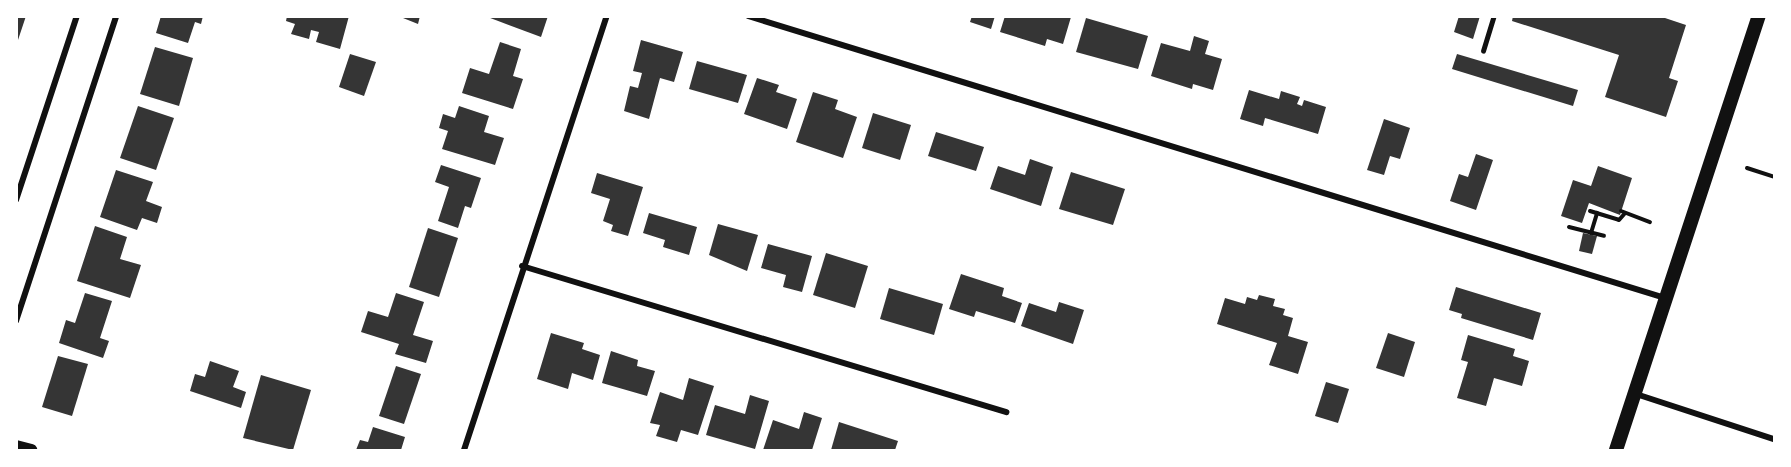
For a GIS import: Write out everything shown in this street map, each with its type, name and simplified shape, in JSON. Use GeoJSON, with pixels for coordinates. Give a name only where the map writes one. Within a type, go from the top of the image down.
{"type":"FeatureCollection","features":[{"type":"Feature","properties":{"kind":"main road"},"geometry":{"type":"LineString","coordinates":[[1616,450],[1759,16]]}},
{"type":"Feature","properties":{"kind":"main road"},"geometry":{"type":"LineString","coordinates":[[16,446],[31,450]]}},
{"type":"Feature","properties":{"kind":"street"},"geometry":{"type":"LineString","coordinates":[[16,200],[77,16]]}},
{"type":"Feature","properties":{"kind":"street"},"geometry":{"type":"LineString","coordinates":[[16,321],[116,16]]}},
{"type":"Feature","properties":{"kind":"street"},"geometry":{"type":"LineString","coordinates":[[464,450],[522,266],[607,16]]}},
{"type":"Feature","properties":{"kind":"street"},"geometry":{"type":"LineString","coordinates":[[748,16],[1666,298]]}},
{"type":"Feature","properties":{"kind":"street"},"geometry":{"type":"LineString","coordinates":[[522,266],[1006,412]]}},
{"type":"Feature","properties":{"kind":"street"},"geometry":{"type":"LineString","coordinates":[[1635,394],[1774,439]]}},
{"type":"Feature","properties":{"kind":"lane"},"geometry":{"type":"LineString","coordinates":[[1483,51],[1494,16]]}},
{"type":"Feature","properties":{"kind":"path"},"geometry":{"type":"LineString","coordinates":[[1747,168],[1774,177]]}},
{"type":"Feature","properties":{"kind":"path"},"geometry":{"type":"LineString","coordinates":[[1590,211],[1619,220],[1623,212],[1650,222]]}},
{"type":"Feature","properties":{"kind":"path"},"geometry":{"type":"LineString","coordinates":[[1591,233],[1597,213]]}},
{"type":"Feature","properties":{"kind":"path"},"geometry":{"type":"LineString","coordinates":[[1569,227],[1604,236]]}},
{"type":"Feature","properties":{"kind":"building"},"geometry":{"type":"Polygon","coordinates":[[[16,16],[26,16],[18,40],[16,39],[16,16]]]}},
{"type":"Feature","properties":{"kind":"building"},"geometry":{"type":"Polygon","coordinates":[[[161,16],[203,16],[201,24],[195,22],[188,43],[156,33],[161,16]]]}},
{"type":"Feature","properties":{"kind":"building"},"geometry":{"type":"Polygon","coordinates":[[[287,16],[349,16],[340,49],[316,42],[319,32],[311,30],[309,39],[291,34],[295,24],[286,21],[287,16]]]}},
{"type":"Feature","properties":{"kind":"building"},"geometry":{"type":"Polygon","coordinates":[[[398,16],[420,16],[418,24],[398,16]]]}},
{"type":"Feature","properties":{"kind":"building"},"geometry":{"type":"Polygon","coordinates":[[[485,16],[548,16],[541,37],[485,16]]]}},
{"type":"Feature","properties":{"kind":"building"},"geometry":{"type":"Polygon","coordinates":[[[972,16],[995,16],[991,29],[970,22],[972,16]]]}},
{"type":"Feature","properties":{"kind":"building"},"geometry":{"type":"Polygon","coordinates":[[[1005,16],[1071,17],[1063,44],[1047,39],[1045,46],[1000,32],[1005,16]]]}},
{"type":"Feature","properties":{"kind":"building"},"geometry":{"type":"Polygon","coordinates":[[[1459,16],[1480,16],[1473,39],[1454,32],[1459,16]]]}},
{"type":"Feature","properties":{"kind":"building"},"geometry":{"type":"Polygon","coordinates":[[[1513,16],[1659,16],[1686,25],[1669,78],[1678,81],[1666,117],[1605,97],[1619,55],[1512,21],[1513,16]]]}},
{"type":"Feature","properties":{"kind":"building"},"geometry":{"type":"Polygon","coordinates":[[[1086,18],[1148,36],[1138,69],[1076,52],[1086,18]]]}},
{"type":"Feature","properties":{"kind":"building"},"geometry":{"type":"Polygon","coordinates":[[[1194,36],[1209,41],[1205,54],[1222,59],[1213,90],[1193,84],[1192,89],[1151,76],[1161,43],[1190,51],[1194,36]]]}},
{"type":"Feature","properties":{"kind":"building"},"geometry":{"type":"Polygon","coordinates":[[[641,40],[683,52],[674,82],[660,78],[649,119],[624,111],[630,86],[638,88],[642,73],[633,71],[641,40]]]}},
{"type":"Feature","properties":{"kind":"building"},"geometry":{"type":"Polygon","coordinates":[[[500,42],[521,49],[513,76],[523,79],[513,109],[462,93],[470,68],[489,74],[500,42]]]}},
{"type":"Feature","properties":{"kind":"building"},"geometry":{"type":"Polygon","coordinates":[[[155,47],[193,58],[179,106],[140,94],[155,47]]]}},
{"type":"Feature","properties":{"kind":"building"},"geometry":{"type":"Polygon","coordinates":[[[350,54],[376,62],[364,96],[339,87],[350,54]]]}},
{"type":"Feature","properties":{"kind":"building"},"geometry":{"type":"Polygon","coordinates":[[[1457,54],[1578,90],[1573,106],[1452,69],[1457,54]]]}},
{"type":"Feature","properties":{"kind":"building"},"geometry":{"type":"Polygon","coordinates":[[[697,61],[747,75],[738,103],[689,89],[697,61]]]}},
{"type":"Feature","properties":{"kind":"building"},"geometry":{"type":"Polygon","coordinates":[[[757,78],[779,85],[776,92],[797,99],[787,129],[744,114],[757,78]]]}},
{"type":"Feature","properties":{"kind":"building"},"geometry":{"type":"Polygon","coordinates":[[[1249,90],[1279,99],[1281,91],[1300,97],[1297,104],[1302,106],[1304,100],[1326,107],[1318,134],[1265,118],[1263,126],[1240,119],[1249,90]]]}},
{"type":"Feature","properties":{"kind":"building"},"geometry":{"type":"Polygon","coordinates":[[[813,92],[838,100],[835,109],[857,117],[843,158],[796,142],[813,92]]]}},
{"type":"Feature","properties":{"kind":"building"},"geometry":{"type":"Polygon","coordinates":[[[138,106],[174,118],[156,170],[120,158],[138,106]]]}},
{"type":"Feature","properties":{"kind":"building"},"geometry":{"type":"Polygon","coordinates":[[[459,106],[489,116],[484,132],[504,138],[495,165],[442,149],[448,131],[439,128],[443,114],[455,118],[459,106]]]}},
{"type":"Feature","properties":{"kind":"building"},"geometry":{"type":"Polygon","coordinates":[[[873,113],[911,125],[900,160],[862,148],[873,113]]]}},
{"type":"Feature","properties":{"kind":"building"},"geometry":{"type":"Polygon","coordinates":[[[1384,119],[1410,128],[1400,159],[1390,156],[1384,175],[1367,170],[1384,119]]]}},
{"type":"Feature","properties":{"kind":"building"},"geometry":{"type":"Polygon","coordinates":[[[936,132],[984,147],[976,171],[928,156],[936,132]]]}},
{"type":"Feature","properties":{"kind":"building"},"geometry":{"type":"Polygon","coordinates":[[[1476,154],[1493,160],[1476,210],[1450,201],[1459,174],[1468,177],[1476,154]]]}},
{"type":"Feature","properties":{"kind":"building"},"geometry":{"type":"Polygon","coordinates":[[[1030,159],[1053,167],[1041,206],[990,189],[998,166],[1025,175],[1030,159]]]}},
{"type":"Feature","properties":{"kind":"building"},"geometry":{"type":"Polygon","coordinates":[[[441,165],[481,178],[471,208],[465,206],[458,228],[438,221],[449,187],[435,182],[441,165]]]}},
{"type":"Feature","properties":{"kind":"building"},"geometry":{"type":"Polygon","coordinates":[[[1598,166],[1632,178],[1620,215],[1589,203],[1582,223],[1561,216],[1573,180],[1591,186],[1598,166]]]}},
{"type":"Feature","properties":{"kind":"building"},"geometry":{"type":"Polygon","coordinates":[[[116,170],[153,182],[146,201],[162,207],[157,223],[142,218],[137,230],[100,217],[116,170]]]}},
{"type":"Feature","properties":{"kind":"building"},"geometry":{"type":"Polygon","coordinates":[[[1071,172],[1125,189],[1113,225],[1059,209],[1071,172]]]}},
{"type":"Feature","properties":{"kind":"building"},"geometry":{"type":"Polygon","coordinates":[[[597,173],[643,187],[628,236],[611,231],[613,225],[603,221],[610,199],[591,193],[597,173]]]}},
{"type":"Feature","properties":{"kind":"building"},"geometry":{"type":"Polygon","coordinates":[[[649,213],[697,227],[689,255],[663,247],[665,240],[643,233],[649,213]]]}},
{"type":"Feature","properties":{"kind":"building"},"geometry":{"type":"Polygon","coordinates":[[[718,224],[758,235],[747,271],[709,255],[718,224]]]}},
{"type":"Feature","properties":{"kind":"building"},"geometry":{"type":"Polygon","coordinates":[[[95,226],[127,237],[120,259],[141,265],[130,298],[77,281],[95,226]]]}},
{"type":"Feature","properties":{"kind":"building"},"geometry":{"type":"Polygon","coordinates":[[[428,228],[458,238],[439,297],[409,287],[428,228]]]}},
{"type":"Feature","properties":{"kind":"building"},"geometry":{"type":"Polygon","coordinates":[[[1583,233],[1597,236],[1592,254],[1579,251],[1583,233]]]}},
{"type":"Feature","properties":{"kind":"building"},"geometry":{"type":"Polygon","coordinates":[[[768,244],[812,256],[802,292],[783,287],[786,275],[761,268],[768,244]]]}},
{"type":"Feature","properties":{"kind":"building"},"geometry":{"type":"Polygon","coordinates":[[[826,253],[868,266],[855,308],[813,295],[826,253]]]}},
{"type":"Feature","properties":{"kind":"building"},"geometry":{"type":"Polygon","coordinates":[[[961,274],[1004,288],[1002,296],[1022,303],[1015,323],[976,311],[974,317],[949,309],[961,274]]]}},
{"type":"Feature","properties":{"kind":"building"},"geometry":{"type":"Polygon","coordinates":[[[1456,287],[1541,313],[1533,340],[1461,318],[1462,314],[1449,310],[1456,287]]]}},
{"type":"Feature","properties":{"kind":"building"},"geometry":{"type":"Polygon","coordinates":[[[889,288],[943,304],[934,335],[880,319],[889,288]]]}},
{"type":"Feature","properties":{"kind":"building"},"geometry":{"type":"Polygon","coordinates":[[[85,293],[112,301],[100,338],[109,341],[103,358],[59,343],[66,320],[75,323],[85,293]]]}},
{"type":"Feature","properties":{"kind":"building"},"geometry":{"type":"Polygon","coordinates":[[[396,293],[424,302],[413,335],[433,341],[426,363],[395,354],[399,344],[361,332],[368,311],[388,317],[396,293]]]}},
{"type":"Feature","properties":{"kind":"building"},"geometry":{"type":"Polygon","coordinates":[[[1259,295],[1275,299],[1273,306],[1285,309],[1283,315],[1293,318],[1288,336],[1308,342],[1298,374],[1269,365],[1277,343],[1217,324],[1225,298],[1245,304],[1247,297],[1257,300],[1259,295]]]}},
{"type":"Feature","properties":{"kind":"building"},"geometry":{"type":"Polygon","coordinates":[[[1059,302],[1084,310],[1073,344],[1021,326],[1029,303],[1056,312],[1059,302]]]}},
{"type":"Feature","properties":{"kind":"building"},"geometry":{"type":"Polygon","coordinates":[[[551,333],[584,343],[582,349],[600,355],[593,380],[572,373],[568,389],[537,379],[551,333]]]}},
{"type":"Feature","properties":{"kind":"building"},"geometry":{"type":"Polygon","coordinates":[[[1388,333],[1415,342],[1404,377],[1376,368],[1388,333]]]}},
{"type":"Feature","properties":{"kind":"building"},"geometry":{"type":"Polygon","coordinates":[[[1468,335],[1515,349],[1513,356],[1529,361],[1522,386],[1494,378],[1486,406],[1457,398],[1468,362],[1461,360],[1468,335]]]}},
{"type":"Feature","properties":{"kind":"building"},"geometry":{"type":"Polygon","coordinates":[[[611,351],[638,360],[637,366],[655,371],[647,396],[602,383],[611,351]]]}},
{"type":"Feature","properties":{"kind":"building"},"geometry":{"type":"Polygon","coordinates":[[[58,356],[88,364],[72,416],[42,407],[58,356]]]}},
{"type":"Feature","properties":{"kind":"building"},"geometry":{"type":"Polygon","coordinates":[[[210,361],[239,371],[233,387],[246,392],[241,408],[190,391],[195,374],[205,377],[210,361]]]}},
{"type":"Feature","properties":{"kind":"building"},"geometry":{"type":"Polygon","coordinates":[[[396,366],[421,374],[404,424],[379,416],[396,366]]]}},
{"type":"Feature","properties":{"kind":"building"},"geometry":{"type":"Polygon","coordinates":[[[261,375],[311,390],[293,450],[243,438],[261,375]]]}},
{"type":"Feature","properties":{"kind":"building"},"geometry":{"type":"Polygon","coordinates":[[[689,378],[714,386],[698,435],[681,430],[677,442],[656,436],[660,425],[650,423],[660,392],[683,400],[689,378]]]}},
{"type":"Feature","properties":{"kind":"building"},"geometry":{"type":"Polygon","coordinates":[[[1326,382],[1349,389],[1338,423],[1315,416],[1326,382]]]}},
{"type":"Feature","properties":{"kind":"building"},"geometry":{"type":"Polygon","coordinates":[[[750,395],[769,401],[755,449],[706,435],[715,405],[745,414],[750,395]]]}},
{"type":"Feature","properties":{"kind":"building"},"geometry":{"type":"Polygon","coordinates":[[[804,412],[822,418],[812,450],[763,450],[773,420],[799,429],[804,412]]]}},
{"type":"Feature","properties":{"kind":"building"},"geometry":{"type":"Polygon","coordinates":[[[839,422],[898,441],[895,450],[831,450],[839,422]]]}},
{"type":"Feature","properties":{"kind":"building"},"geometry":{"type":"Polygon","coordinates":[[[373,427],[405,437],[401,450],[356,450],[360,440],[368,442],[373,427]]]}}]}
